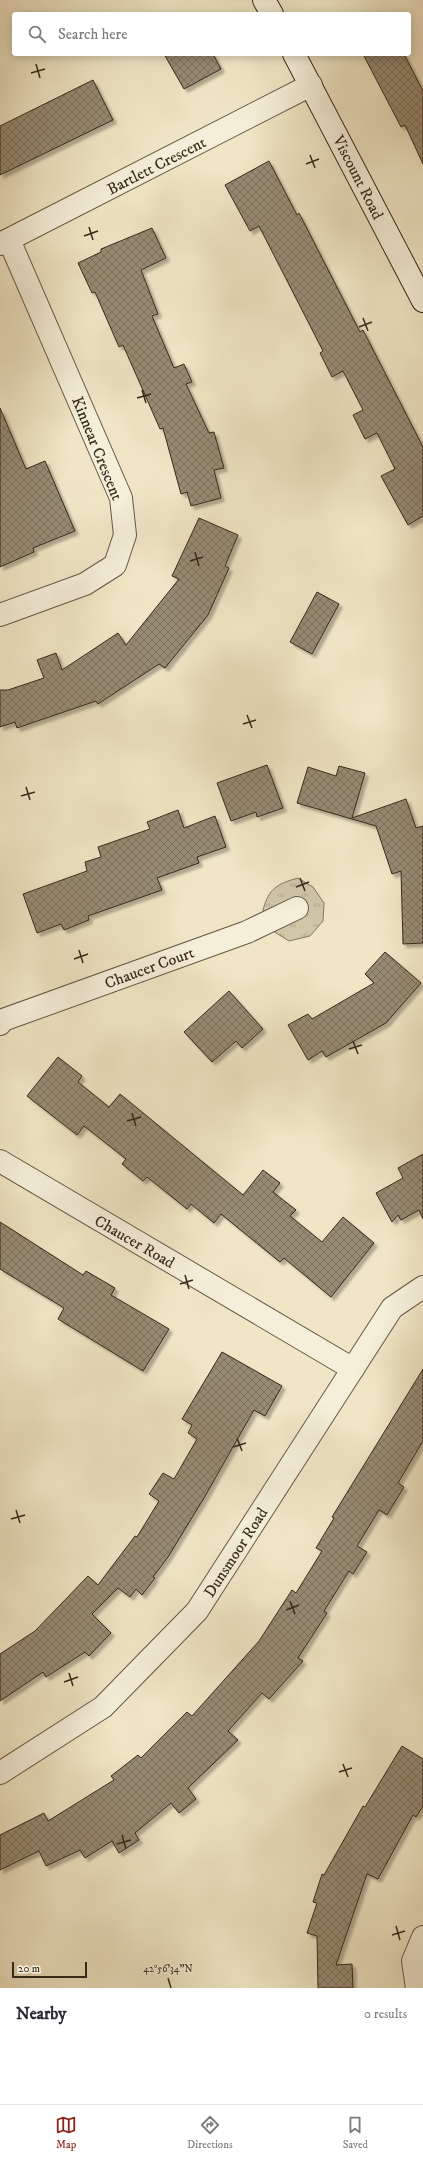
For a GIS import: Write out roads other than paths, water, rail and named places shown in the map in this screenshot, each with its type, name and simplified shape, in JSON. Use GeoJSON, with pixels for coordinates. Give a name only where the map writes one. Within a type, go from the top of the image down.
{"type":"FeatureCollection","features":[{"type":"Feature","properties":{"kind":"street"},"geometry":{"type":"LineString","coordinates":[[264,0],[271,12]]}},
{"type":"Feature","properties":{"kind":"street","name":"Viscount Road"},"geometry":{"type":"LineString","coordinates":[[295,56],[423,301]]}},
{"type":"Feature","properties":{"kind":"street","name":"Bartlett Crescent"},"geometry":{"type":"LineString","coordinates":[[4,242],[311,85]]}},
{"type":"Feature","properties":{"kind":"street","name":"Kinnear Crescent"},"geometry":{"type":"LineString","coordinates":[[0,615],[86,584],[116,565],[125,535],[121,498],[4,242]]}},
{"type":"Feature","properties":{"kind":"street","name":"Chaucer Court"},"geometry":{"type":"LineString","coordinates":[[0,1024],[3,1020],[247,932],[297,908]]}},
{"type":"Feature","properties":{"kind":"street","name":"Chaucer Road"},"geometry":{"type":"LineString","coordinates":[[0,1161],[353,1369]]}},
{"type":"Feature","properties":{"kind":"street","name":"Dunsmoor Road"},"geometry":{"type":"LineString","coordinates":[[0,1773],[103,1707],[197,1611],[392,1308],[423,1288]]}},
{"type":"Feature","properties":{"kind":"street"},"geometry":{"type":"LineString","coordinates":[[417,1988],[413,1961],[423,1937]]}}]}
